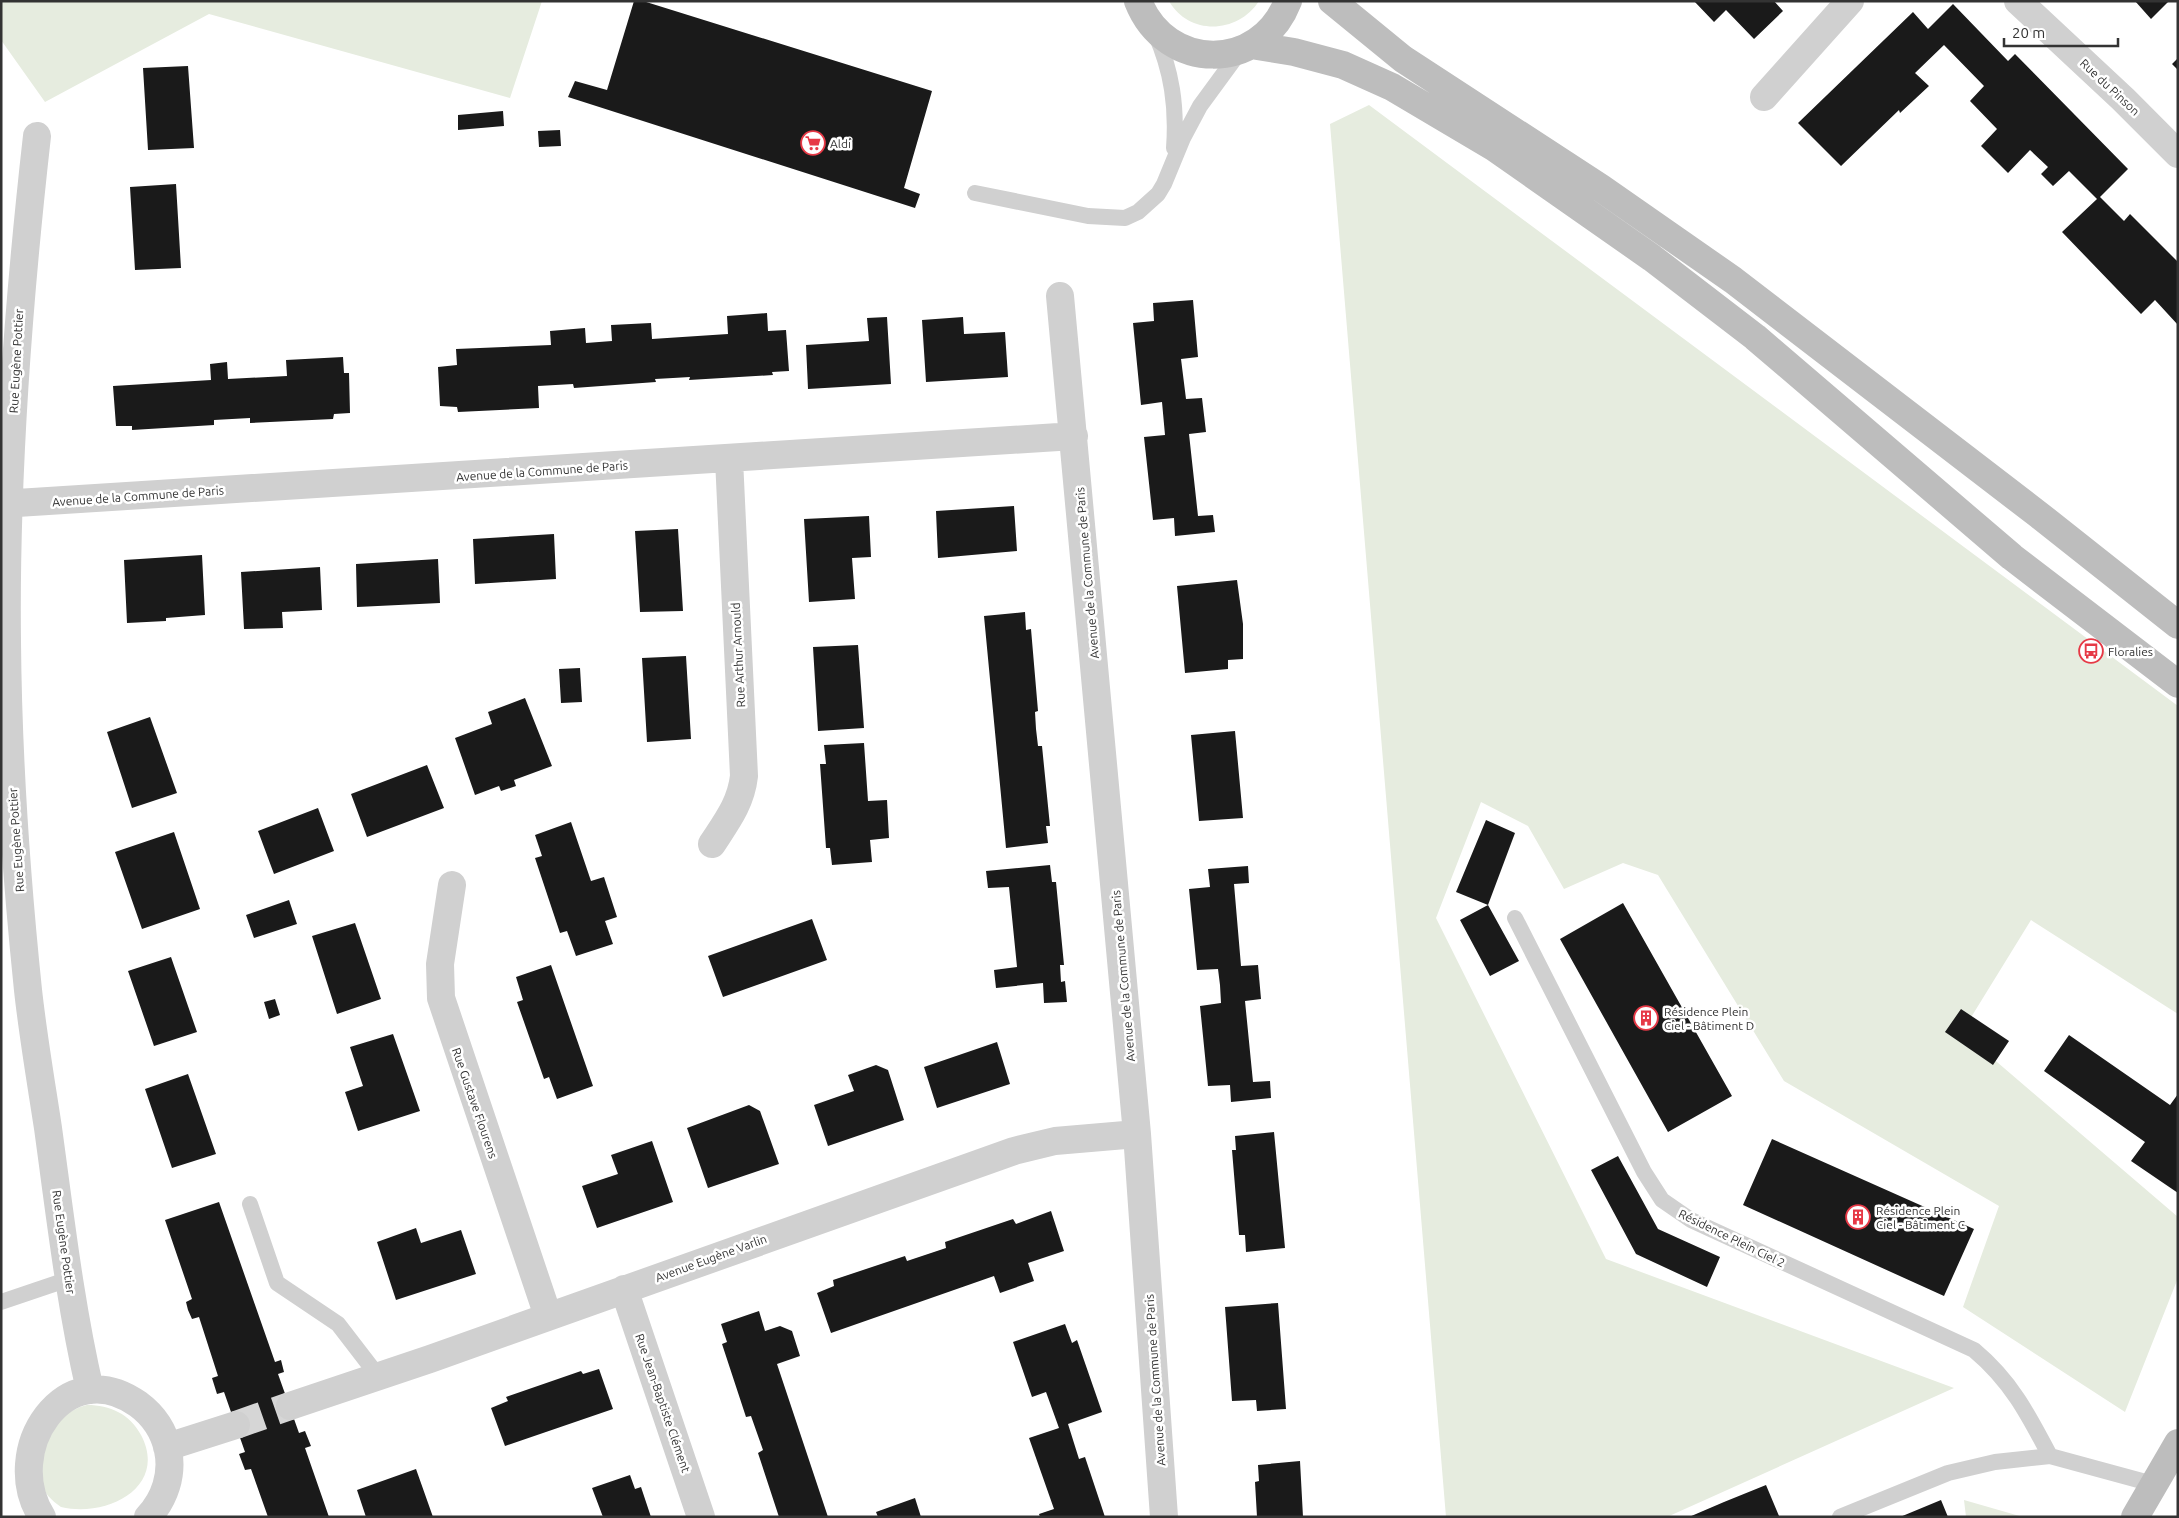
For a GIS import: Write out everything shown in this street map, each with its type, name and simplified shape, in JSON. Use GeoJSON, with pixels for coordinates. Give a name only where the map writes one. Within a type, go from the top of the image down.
{"type":"FeatureCollection","features":[{"type":"Feature","properties":{"kind":"main road"},"geometry":{"type":"LineString","coordinates":[[1138,1],[1152,27],[1171,43],[1193,53],[1217,55],[1246,48],[1294,52],[1325,59],[1392,87],[1477,137],[1652,258],[1755,337],[2012,557],[2178,684]]}},
{"type":"Feature","properties":{"kind":"main road"},"geometry":{"type":"LineString","coordinates":[[1246,48],[1276,24],[1288,1]]}},
{"type":"Feature","properties":{"kind":"main road"},"geometry":{"type":"LineString","coordinates":[[1332,1],[1403,59],[1601,188],[1734,280],[2039,515],[2178,625]]}},
{"type":"Feature","properties":{"kind":"main road"},"geometry":{"type":"LineString","coordinates":[[2153,1484],[2178,1425]]}},
{"type":"Feature","properties":{"kind":"main road"},"geometry":{"type":"LineString","coordinates":[[2135,1517],[2178,1443]]}},
{"type":"Feature","properties":{"kind":"street"},"geometry":{"type":"LineString","coordinates":[[1764,97],[1850,1]]}},
{"type":"Feature","properties":{"kind":"street","name":"Rue du Pinson"},"geometry":{"type":"LineString","coordinates":[[2018,1],[2123,99],[2178,154]]}},
{"type":"Feature","properties":{"kind":"street","name":"Rue Eugène Pottier"},"geometry":{"type":"LineString","coordinates":[[37,136],[17,336],[5,504],[9,734],[28,992],[69,1279],[80,1348],[90,1390]]}},
{"type":"Feature","properties":{"kind":"street","name":"Avenue de la Commune de Paris"},"geometry":{"type":"LineString","coordinates":[[1060,296],[1137,1134],[1164,1517]]}},
{"type":"Feature","properties":{"kind":"street","name":"Avenue de la Commune de Paris"},"geometry":{"type":"LineString","coordinates":[[5,504],[1074,436]]}},
{"type":"Feature","properties":{"kind":"street","name":"Rue Arthur Arnould"},"geometry":{"type":"LineString","coordinates":[[712,844],[737,804],[742,792],[744,776],[729,459]]}},
{"type":"Feature","properties":{"kind":"street","name":"Rue Gustave Flourens"},"geometry":{"type":"LineString","coordinates":[[452,885],[440,964],[441,998],[548,1316]]}},
{"type":"Feature","properties":{"kind":"street","name":"Avenue Eugène Varlin"},"geometry":{"type":"LineString","coordinates":[[290,1406],[1014,1151],[1055,1141],[1137,1134]]}},
{"type":"Feature","properties":{"kind":"street","name":"Rue Jean-Baptiste Clément"},"geometry":{"type":"LineString","coordinates":[[624,1289],[701,1517]]}},
{"type":"Feature","properties":{"kind":"street"},"geometry":{"type":"LineString","coordinates":[[42,1517],[30,1501],[23,1483],[21,1457],[26,1438],[39,1416],[53,1403],[70,1394],[90,1390],[115,1393],[139,1405],[157,1423],[167,1447],[169,1467],[166,1487],[158,1505],[148,1517]]}},
{"type":"Feature","properties":{"kind":"street"},"geometry":{"type":"LineString","coordinates":[[167,1447],[236,1425]]}},
{"type":"Feature","properties":{"kind":"lane"},"geometry":{"type":"LineString","coordinates":[[1152,27],[1167,64],[1173,91],[1175,131],[1172,162]]}},
{"type":"Feature","properties":{"kind":"lane"},"geometry":{"type":"LineString","coordinates":[[975,193],[1088,216],[1125,218],[1138,212],[1158,194],[1164,184],[1188,128],[1207,94],[1246,48]]}},
{"type":"Feature","properties":{"kind":"lane","name":"Résidence Plein Ciel 2"},"geometry":{"type":"LineString","coordinates":[[1515,918],[1644,1172],[1662,1200],[1691,1220],[1974,1350],[2005,1379],[2022,1403],[2050,1456]]}},
{"type":"Feature","properties":{"kind":"lane"},"geometry":{"type":"LineString","coordinates":[[250,1204],[277,1283],[338,1324],[378,1376]]}},
{"type":"Feature","properties":{"kind":"lane"},"geometry":{"type":"LineString","coordinates":[[1,1302],[69,1279]]}},
{"type":"Feature","properties":{"kind":"lane"},"geometry":{"type":"LineString","coordinates":[[1840,1517],[1948,1473],[1995,1462],[2050,1456],[2153,1484]]}},
{"type":"Feature","properties":{"kind":"shaded area"},"geometry":{"type":"Polygon","coordinates":[[[1,1],[542,1],[510,98],[209,14],[45,102],[1,40],[1,1]]]}},
{"type":"Feature","properties":{"kind":"shaded area"},"geometry":{"type":"Polygon","coordinates":[[[1169,1],[1259,1],[1250,12],[1239,20],[1227,25],[1214,27],[1201,25],[1189,20],[1178,12],[1169,1]]]}},
{"type":"Feature","properties":{"kind":"shaded area"},"geometry":{"type":"Polygon","coordinates":[[[1369,105],[2178,706],[2178,1014],[2031,920],[1962,1032],[2178,1217],[2178,1278],[2125,1412],[1963,1307],[1999,1206],[1784,1081],[1658,875],[1623,863],[1564,889],[1528,826],[1481,802],[1436,918],[1606,1259],[1954,1388],[1667,1517],[1446,1517],[1330,124],[1369,105]]]}},
{"type":"Feature","properties":{"kind":"shaded area"},"geometry":{"type":"Polygon","coordinates":[[[87,1405],[111,1409],[131,1421],[141,1435],[147,1453],[147,1469],[140,1483],[129,1494],[115,1502],[98,1508],[79,1509],[61,1507],[48,1496],[40,1481],[42,1461],[52,1421],[87,1405]]]}},
{"type":"Feature","properties":{"kind":"shaded area"},"geometry":{"type":"Polygon","coordinates":[[[1964,1500],[2023,1517],[1966,1517],[1964,1500]]]}},
{"type":"Feature","properties":{"kind":"building","name":"Aldi"},"geometry":{"type":"Polygon","coordinates":[[[634,1],[643,1],[932,91],[904,188],[920,194],[915,208],[568,97],[575,81],[607,90],[634,1]]]}},
{"type":"Feature","properties":{"kind":"building"},"geometry":{"type":"Polygon","coordinates":[[[1694,1],[1774,1],[1783,11],[1754,39],[1726,10],[1714,22],[1694,1]]]}},
{"type":"Feature","properties":{"kind":"building"},"geometry":{"type":"Polygon","coordinates":[[[2135,1],[2169,1],[2151,19],[2135,1]]]}},
{"type":"Feature","properties":{"kind":"building"},"geometry":{"type":"Polygon","coordinates":[[[1953,4],[2008,61],[2015,54],[2128,169],[2100,197],[2124,221],[2130,214],[2178,262],[2178,325],[2155,300],[2141,314],[2062,232],[2097,199],[2069,171],[2053,186],[2041,174],[2048,167],[2030,150],[2008,173],[1981,146],[1997,129],[1970,101],[1984,86],[1944,45],[1915,73],[1929,86],[1900,113],[1899,110],[1841,166],[1798,123],[1913,12],[1928,29],[1953,4]]]}},
{"type":"Feature","properties":{"kind":"building"},"geometry":{"type":"Polygon","coordinates":[[[2178,58],[2178,70],[2172,64],[2178,58]]]}},
{"type":"Feature","properties":{"kind":"building"},"geometry":{"type":"Polygon","coordinates":[[[188,66],[194,148],[148,150],[143,68],[188,66]]]}},
{"type":"Feature","properties":{"kind":"building"},"geometry":{"type":"Polygon","coordinates":[[[503,111],[504,126],[458,130],[458,115],[503,111]]]}},
{"type":"Feature","properties":{"kind":"building"},"geometry":{"type":"Polygon","coordinates":[[[560,130],[561,146],[539,147],[538,131],[560,130]]]}},
{"type":"Feature","properties":{"kind":"building"},"geometry":{"type":"Polygon","coordinates":[[[176,184],[181,268],[135,270],[130,187],[176,184]]]}},
{"type":"Feature","properties":{"kind":"building"},"geometry":{"type":"Polygon","coordinates":[[[1193,300],[1198,357],[1181,359],[1186,399],[1202,398],[1206,432],[1189,434],[1198,516],[1213,515],[1215,532],[1175,536],[1174,518],[1153,520],[1144,437],[1165,435],[1162,402],[1141,405],[1133,323],[1154,321],[1153,303],[1193,300]]]}},
{"type":"Feature","properties":{"kind":"building"},"geometry":{"type":"Polygon","coordinates":[[[767,313],[768,331],[786,330],[789,371],[772,372],[773,375],[689,380],[690,377],[655,379],[656,382],[574,388],[573,384],[538,386],[539,408],[458,412],[457,407],[440,406],[438,367],[457,365],[456,349],[551,345],[550,331],[585,328],[586,343],[612,341],[611,325],[651,323],[652,339],[728,334],[727,316],[767,313]]]}},
{"type":"Feature","properties":{"kind":"building"},"geometry":{"type":"Polygon","coordinates":[[[887,317],[891,384],[808,389],[806,345],[869,341],[867,318],[887,317]]]}},
{"type":"Feature","properties":{"kind":"building"},"geometry":{"type":"Polygon","coordinates":[[[963,317],[964,334],[1005,332],[1008,377],[926,382],[922,320],[963,317]]]}},
{"type":"Feature","properties":{"kind":"building"},"geometry":{"type":"Polygon","coordinates":[[[343,357],[344,373],[349,373],[350,413],[334,414],[333,419],[250,423],[250,418],[214,420],[214,425],[132,430],[132,426],[116,426],[113,386],[211,380],[210,364],[227,362],[228,379],[287,376],[286,360],[343,357]]]}},
{"type":"Feature","properties":{"kind":"building"},"geometry":{"type":"Polygon","coordinates":[[[1014,506],[1017,551],[938,558],[936,511],[1014,506]]]}},
{"type":"Feature","properties":{"kind":"building"},"geometry":{"type":"Polygon","coordinates":[[[869,516],[871,557],[852,558],[855,599],[809,602],[804,519],[869,516]]]}},
{"type":"Feature","properties":{"kind":"building"},"geometry":{"type":"Polygon","coordinates":[[[678,529],[683,611],[640,612],[635,531],[678,529]]]}},
{"type":"Feature","properties":{"kind":"building"},"geometry":{"type":"Polygon","coordinates":[[[554,534],[556,579],[475,584],[473,539],[554,534]]]}},
{"type":"Feature","properties":{"kind":"building"},"geometry":{"type":"Polygon","coordinates":[[[202,555],[205,615],[166,618],[166,621],[127,623],[124,560],[202,555]]]}},
{"type":"Feature","properties":{"kind":"building"},"geometry":{"type":"Polygon","coordinates":[[[438,559],[440,603],[357,607],[356,564],[438,559]]]}},
{"type":"Feature","properties":{"kind":"building"},"geometry":{"type":"Polygon","coordinates":[[[320,567],[322,610],[282,612],[283,628],[244,629],[241,572],[320,567]]]}},
{"type":"Feature","properties":{"kind":"building"},"geometry":{"type":"Polygon","coordinates":[[[1237,580],[1243,624],[1243,659],[1228,660],[1228,669],[1185,673],[1177,586],[1237,580]]]}},
{"type":"Feature","properties":{"kind":"building"},"geometry":{"type":"Polygon","coordinates":[[[1025,612],[1026,630],[1031,629],[1038,711],[1035,712],[1036,729],[1038,746],[1042,746],[1050,826],[1046,826],[1048,843],[1006,848],[984,616],[1025,612]]]}},
{"type":"Feature","properties":{"kind":"building"},"geometry":{"type":"Polygon","coordinates":[[[858,645],[864,728],[818,731],[813,647],[858,645]]]}},
{"type":"Feature","properties":{"kind":"building"},"geometry":{"type":"Polygon","coordinates":[[[686,656],[691,739],[647,742],[642,658],[686,656]]]}},
{"type":"Feature","properties":{"kind":"building"},"geometry":{"type":"Polygon","coordinates":[[[580,668],[582,702],[561,703],[559,669],[580,668]]]}},
{"type":"Feature","properties":{"kind":"building"},"geometry":{"type":"Polygon","coordinates":[[[525,698],[552,766],[514,780],[516,786],[501,791],[499,786],[475,795],[455,738],[492,724],[488,712],[525,698]]]}},
{"type":"Feature","properties":{"kind":"building"},"geometry":{"type":"Polygon","coordinates":[[[150,717],[177,793],[132,808],[107,732],[150,717]]]}},
{"type":"Feature","properties":{"kind":"building"},"geometry":{"type":"Polygon","coordinates":[[[1235,731],[1243,818],[1199,821],[1191,735],[1235,731]]]}},
{"type":"Feature","properties":{"kind":"building"},"geometry":{"type":"Polygon","coordinates":[[[864,743],[868,801],[887,800],[889,838],[870,840],[872,862],[832,865],[830,848],[826,848],[820,764],[826,764],[824,745],[864,743]]]}},
{"type":"Feature","properties":{"kind":"building"},"geometry":{"type":"Polygon","coordinates":[[[427,765],[444,808],[367,837],[351,794],[427,765]]]}},
{"type":"Feature","properties":{"kind":"building"},"geometry":{"type":"Polygon","coordinates":[[[318,808],[334,851],[274,874],[258,831],[318,808]]]}},
{"type":"Feature","properties":{"kind":"building"},"geometry":{"type":"Polygon","coordinates":[[[1486,820],[1515,833],[1488,905],[1456,892],[1486,820]]]}},
{"type":"Feature","properties":{"kind":"building"},"geometry":{"type":"Polygon","coordinates":[[[571,822],[591,881],[604,877],[617,917],[605,921],[613,944],[576,956],[567,931],[560,933],[535,858],[542,856],[535,835],[571,822]]]}},
{"type":"Feature","properties":{"kind":"building"},"geometry":{"type":"Polygon","coordinates":[[[174,832],[200,909],[142,929],[115,852],[174,832]]]}},
{"type":"Feature","properties":{"kind":"building"},"geometry":{"type":"Polygon","coordinates":[[[1050,865],[1052,882],[1056,882],[1064,965],[1060,965],[1061,982],[1065,981],[1067,1002],[1044,1003],[1043,983],[996,988],[994,970],[1017,967],[1009,887],[988,888],[986,871],[1050,865]]]}},
{"type":"Feature","properties":{"kind":"building"},"geometry":{"type":"Polygon","coordinates":[[[1248,866],[1249,883],[1234,884],[1241,966],[1258,965],[1261,999],[1245,1001],[1253,1082],[1270,1081],[1271,1098],[1231,1102],[1230,1085],[1208,1086],[1200,1006],[1221,1003],[1220,985],[1218,969],[1197,970],[1189,889],[1210,887],[1208,869],[1248,866]]]}},
{"type":"Feature","properties":{"kind":"building"},"geometry":{"type":"Polygon","coordinates":[[[289,900],[297,924],[254,938],[246,915],[289,900]]]}},
{"type":"Feature","properties":{"kind":"building","name":"Résidence Plein Ciel - Bâtiment D"},"geometry":{"type":"Polygon","coordinates":[[[1623,903],[1732,1096],[1668,1132],[1560,939],[1623,903]]]}},
{"type":"Feature","properties":{"kind":"building"},"geometry":{"type":"Polygon","coordinates":[[[1488,905],[1519,961],[1490,976],[1460,920],[1488,905]]]}},
{"type":"Feature","properties":{"kind":"building"},"geometry":{"type":"Polygon","coordinates":[[[812,919],[827,960],[723,997],[708,956],[812,919]]]}},
{"type":"Feature","properties":{"kind":"building"},"geometry":{"type":"Polygon","coordinates":[[[355,923],[381,999],[337,1014],[312,936],[355,923]]]}},
{"type":"Feature","properties":{"kind":"building"},"geometry":{"type":"Polygon","coordinates":[[[171,957],[197,1032],[154,1046],[128,971],[171,957]]]}},
{"type":"Feature","properties":{"kind":"building"},"geometry":{"type":"Polygon","coordinates":[[[551,965],[593,1086],[557,1099],[549,1077],[544,1079],[517,1002],[523,1000],[516,977],[551,965]]]}},
{"type":"Feature","properties":{"kind":"building"},"geometry":{"type":"Polygon","coordinates":[[[275,999],[280,1015],[269,1019],[264,1002],[275,999]]]}},
{"type":"Feature","properties":{"kind":"building"},"geometry":{"type":"Polygon","coordinates":[[[1961,1009],[2009,1041],[1993,1065],[1945,1032],[1961,1009]]]}},
{"type":"Feature","properties":{"kind":"building"},"geometry":{"type":"Polygon","coordinates":[[[393,1034],[420,1111],[358,1131],[345,1092],[363,1086],[350,1047],[393,1034]]]}},
{"type":"Feature","properties":{"kind":"building"},"geometry":{"type":"Polygon","coordinates":[[[2069,1035],[2170,1105],[2178,1094],[2178,1193],[2131,1161],[2145,1142],[2044,1071],[2069,1035]]]}},
{"type":"Feature","properties":{"kind":"building"},"geometry":{"type":"Polygon","coordinates":[[[997,1042],[1010,1084],[937,1108],[924,1067],[997,1042]]]}},
{"type":"Feature","properties":{"kind":"building"},"geometry":{"type":"Polygon","coordinates":[[[876,1065],[888,1070],[904,1120],[828,1146],[814,1105],[854,1091],[848,1075],[876,1065]]]}},
{"type":"Feature","properties":{"kind":"building"},"geometry":{"type":"Polygon","coordinates":[[[188,1074],[216,1154],[172,1168],[145,1089],[188,1074]]]}},
{"type":"Feature","properties":{"kind":"building"},"geometry":{"type":"Polygon","coordinates":[[[749,1105],[760,1111],[779,1164],[708,1188],[687,1128],[749,1105]]]}},
{"type":"Feature","properties":{"kind":"building"},"geometry":{"type":"Polygon","coordinates":[[[1274,1132],[1285,1248],[1246,1252],[1245,1235],[1239,1235],[1232,1150],[1236,1150],[1235,1136],[1274,1132]]]}},
{"type":"Feature","properties":{"kind":"building","name":"Résidence Plein Ciel - Bâtiment C"},"geometry":{"type":"Polygon","coordinates":[[[1772,1139],[1974,1229],[1944,1296],[1743,1205],[1772,1139]]]}},
{"type":"Feature","properties":{"kind":"building"},"geometry":{"type":"Polygon","coordinates":[[[652,1141],[673,1202],[597,1228],[582,1186],[618,1174],[611,1155],[652,1141]]]}},
{"type":"Feature","properties":{"kind":"building"},"geometry":{"type":"Polygon","coordinates":[[[1618,1156],[1658,1229],[1720,1257],[1707,1287],[1636,1254],[1591,1170],[1618,1156]]]}},
{"type":"Feature","properties":{"kind":"building"},"geometry":{"type":"Polygon","coordinates":[[[219,1202],[275,1362],[281,1360],[284,1372],[278,1374],[299,1433],[305,1431],[311,1446],[305,1448],[329,1517],[268,1517],[251,1469],[245,1470],[239,1454],[245,1452],[224,1392],[217,1394],[212,1378],[218,1376],[199,1317],[192,1319],[188,1310],[186,1302],[192,1299],[165,1220],[219,1202]]]}},
{"type":"Feature","properties":{"kind":"building"},"geometry":{"type":"Polygon","coordinates":[[[1051,1211],[1064,1251],[1028,1263],[1034,1281],[1000,1293],[994,1276],[831,1333],[817,1293],[834,1286],[833,1280],[905,1256],[907,1261],[946,1248],[945,1242],[1013,1219],[1016,1224],[1051,1211]]]}},
{"type":"Feature","properties":{"kind":"building"},"geometry":{"type":"Polygon","coordinates":[[[416,1228],[421,1243],[461,1230],[476,1274],[396,1300],[377,1242],[416,1228]]]}},
{"type":"Feature","properties":{"kind":"building"},"geometry":{"type":"Polygon","coordinates":[[[1278,1303],[1286,1409],[1257,1411],[1256,1400],[1232,1401],[1225,1307],[1278,1303]]]}},
{"type":"Feature","properties":{"kind":"building"},"geometry":{"type":"Polygon","coordinates":[[[759,1311],[765,1331],[780,1326],[792,1331],[800,1356],[777,1364],[828,1517],[779,1517],[758,1453],[763,1450],[751,1416],[746,1417],[722,1344],[727,1342],[721,1324],[759,1311]]]}},
{"type":"Feature","properties":{"kind":"building"},"geometry":{"type":"Polygon","coordinates":[[[1065,1324],[1072,1343],[1077,1340],[1102,1412],[1068,1424],[1079,1459],[1085,1457],[1105,1517],[1040,1517],[1039,1514],[1054,1509],[1029,1438],[1059,1428],[1046,1392],[1032,1397],[1013,1342],[1065,1324]]]}},
{"type":"Feature","properties":{"kind":"building"},"geometry":{"type":"Polygon","coordinates":[[[599,1369],[613,1409],[505,1446],[491,1408],[508,1401],[506,1397],[581,1371],[583,1374],[599,1369]]]}},
{"type":"Feature","properties":{"kind":"building"},"geometry":{"type":"Polygon","coordinates":[[[1300,1461],[1303,1517],[1257,1517],[1255,1482],[1259,1481],[1258,1465],[1300,1461]]]}},
{"type":"Feature","properties":{"kind":"building"},"geometry":{"type":"Polygon","coordinates":[[[416,1469],[433,1517],[366,1517],[357,1490],[416,1469]]]}},
{"type":"Feature","properties":{"kind":"building"},"geometry":{"type":"Polygon","coordinates":[[[630,1475],[635,1489],[641,1487],[651,1517],[603,1517],[592,1488],[630,1475]]]}},
{"type":"Feature","properties":{"kind":"building"},"geometry":{"type":"Polygon","coordinates":[[[1766,1485],[1779,1516],[1689,1517],[1724,1502],[1766,1485]]]}},
{"type":"Feature","properties":{"kind":"building"},"geometry":{"type":"Polygon","coordinates":[[[915,1498],[921,1517],[878,1517],[876,1512],[915,1498]]]}},
{"type":"Feature","properties":{"kind":"building"},"geometry":{"type":"Polygon","coordinates":[[[1941,1500],[1948,1517],[1900,1517],[1941,1500]]]}},
{"type":"Feature","properties":{"kind":"tunnel"},"geometry":{"type":"LineString","coordinates":[[236,1425],[290,1406]]}},
{"type":"Feature","properties":{"kind":"place","name":"Aldi"},"geometry":{"type":"Point","coordinates":[813,143]}},
{"type":"Feature","properties":{"kind":"place","name":"Floralies"},"geometry":{"type":"Point","coordinates":[2091,651]}},
{"type":"Feature","properties":{"kind":"place","name":"Résidence Plein Ciel - Bâtiment D"},"geometry":{"type":"Point","coordinates":[1646,1018]}},
{"type":"Feature","properties":{"kind":"place","name":"Résidence Plein Ciel - Bâtiment C"},"geometry":{"type":"Point","coordinates":[1858,1217]}}]}
